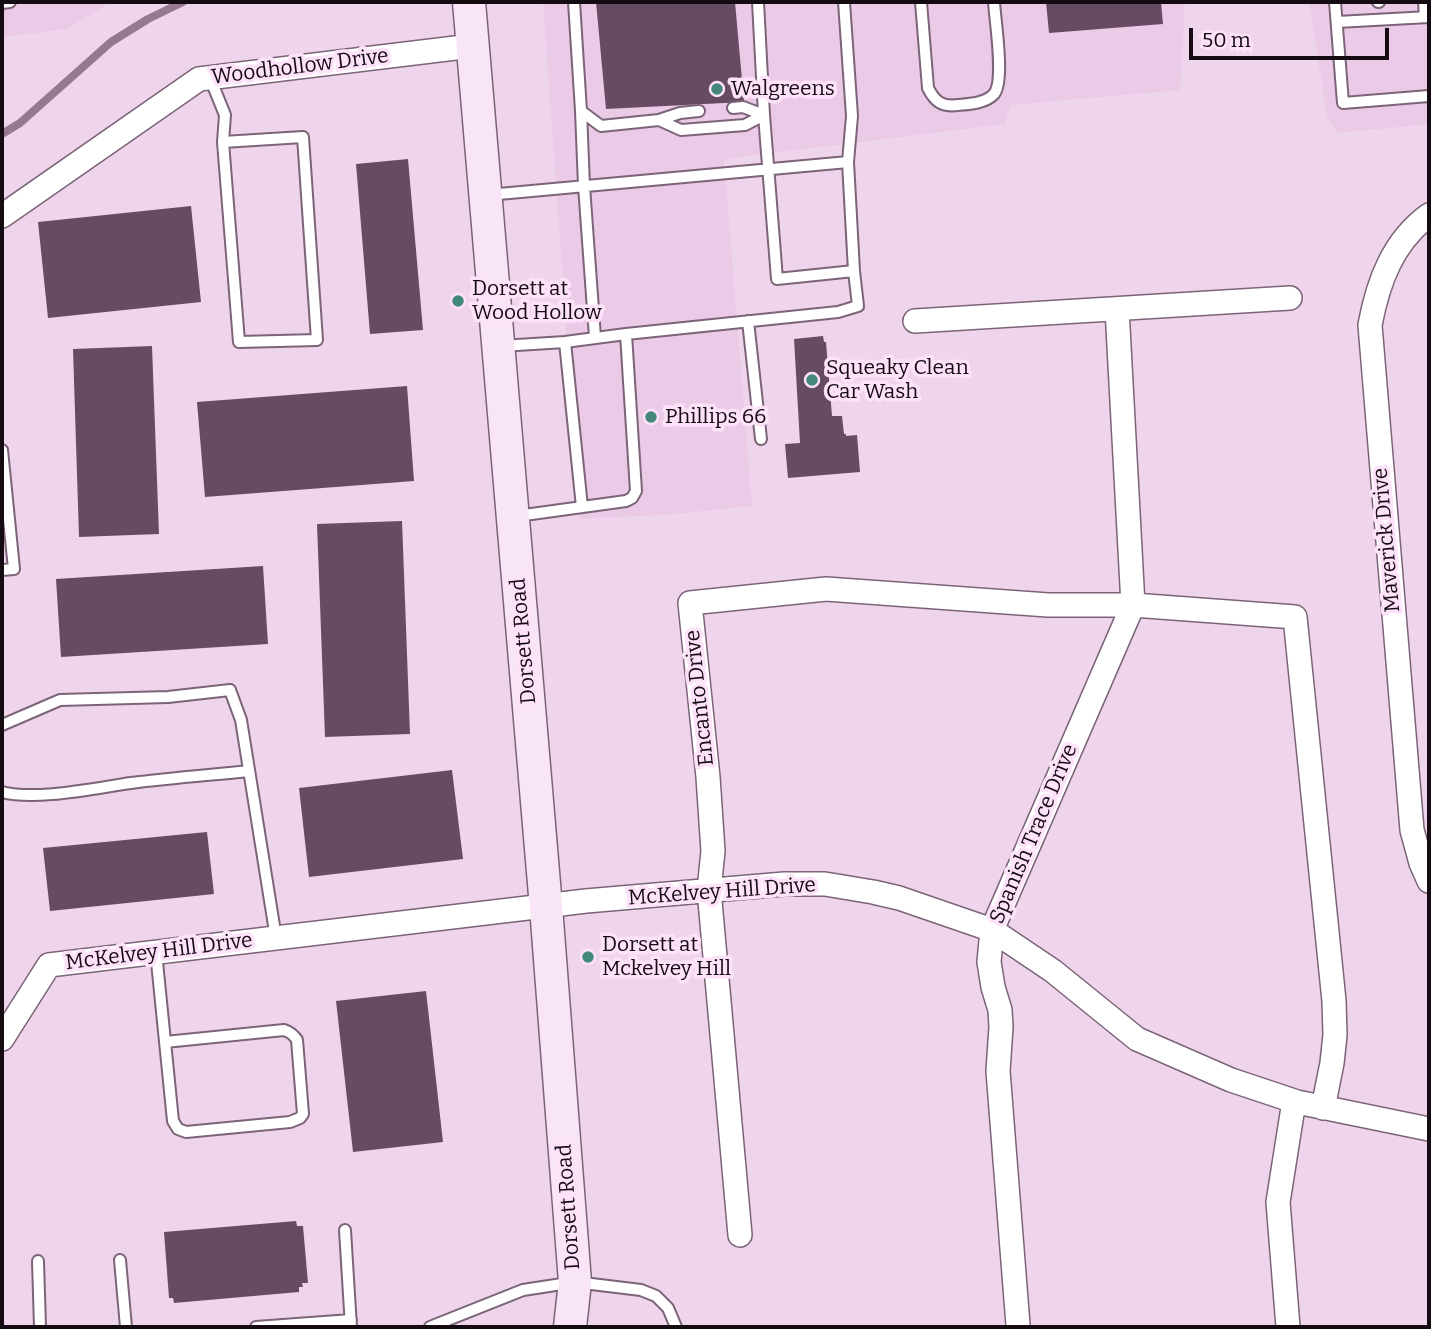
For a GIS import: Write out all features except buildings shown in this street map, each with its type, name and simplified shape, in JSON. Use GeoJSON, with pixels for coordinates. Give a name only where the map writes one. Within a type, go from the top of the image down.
{"type":"FeatureCollection","features":[{"type":"Feature","properties":{"kind":"main road","name":"Dorsett Road"},"geometry":{"type":"LineString","coordinates":[[469,2],[575,1282],[570,1327]]}},
{"type":"Feature","properties":{"kind":"main road","name":"Dorsett Road"},"geometry":{"type":"LineString","coordinates":[[575,1282],[588,1327]]}},
{"type":"Feature","properties":{"kind":"street","name":"Woodhollow Drive"},"geometry":{"type":"LineString","coordinates":[[2,216],[199,79],[472,46]]}},
{"type":"Feature","properties":{"kind":"street","name":"Maverick Drive"},"geometry":{"type":"LineString","coordinates":[[1429,215],[1420,221],[1389,260],[1374,300],[1370,325],[1412,830],[1429,881]]}},
{"type":"Feature","properties":{"kind":"street"},"geometry":{"type":"LineString","coordinates":[[915,321],[1290,298]]}},
{"type":"Feature","properties":{"kind":"street","name":"Spanish Trace Drive"},"geometry":{"type":"LineString","coordinates":[[1018,1325],[998,1071],[1000,1010],[989,962],[992,930],[1133,605],[1117,309]]}},
{"type":"Feature","properties":{"kind":"street","name":"Encanto Drive"},"geometry":{"type":"LineString","coordinates":[[740,1235],[709,890],[713,851],[708,777],[690,603],[826,589],[1048,605],[1133,605]]}},
{"type":"Feature","properties":{"kind":"street"},"geometry":{"type":"LineString","coordinates":[[1133,605],[1295,617],[1334,1012],[1332,1063],[1323,1108]]}},
{"type":"Feature","properties":{"kind":"street","name":"McKelvey Hill Drive"},"geometry":{"type":"LineString","coordinates":[[2,1039],[49,965],[586,901],[784,884],[825,884],[899,898],[992,930],[1053,971],[1137,1039],[1231,1080],[1294,1101],[1429,1129]]}},
{"type":"Feature","properties":{"kind":"street"},"geometry":{"type":"LineString","coordinates":[[1288,1327],[1278,1202],[1294,1101]]}},
{"type":"Feature","properties":{"kind":"lane"},"geometry":{"type":"LineString","coordinates":[[2,3],[10,2]]}},
{"type":"Feature","properties":{"kind":"lane"},"geometry":{"type":"LineString","coordinates":[[574,2],[595,337]]}},
{"type":"Feature","properties":{"kind":"lane"},"geometry":{"type":"LineString","coordinates":[[758,2],[777,279],[854,271]]}},
{"type":"Feature","properties":{"kind":"lane"},"geometry":{"type":"LineString","coordinates":[[499,346],[565,342],[838,312],[858,306],[848,162],[852,117],[844,2]]}},
{"type":"Feature","properties":{"kind":"lane"},"geometry":{"type":"LineString","coordinates":[[921,2],[928,88],[933,98],[943,104],[956,105],[985,100],[995,92],[999,82],[994,2]]}},
{"type":"Feature","properties":{"kind":"lane"},"geometry":{"type":"LineString","coordinates":[[1335,2],[1343,103],[1429,96]]}},
{"type":"Feature","properties":{"kind":"lane"},"geometry":{"type":"LineString","coordinates":[[1337,23],[1427,17],[1424,2]]}},
{"type":"Feature","properties":{"kind":"lane"},"geometry":{"type":"LineString","coordinates":[[210,78],[225,114],[223,142],[239,342],[317,340],[303,137],[223,142]]}},
{"type":"Feature","properties":{"kind":"lane"},"geometry":{"type":"LineString","coordinates":[[733,108],[743,107],[764,115]]}},
{"type":"Feature","properties":{"kind":"lane"},"geometry":{"type":"LineString","coordinates":[[581,111],[601,126],[659,120],[680,113],[699,111]]}},
{"type":"Feature","properties":{"kind":"lane"},"geometry":{"type":"LineString","coordinates":[[659,120],[681,130],[745,125],[764,115]]}},
{"type":"Feature","properties":{"kind":"lane"},"geometry":{"type":"LineString","coordinates":[[485,195],[848,162]]}},
{"type":"Feature","properties":{"kind":"lane"},"geometry":{"type":"LineString","coordinates":[[748,321],[761,439]]}},
{"type":"Feature","properties":{"kind":"lane"},"geometry":{"type":"LineString","coordinates":[[513,517],[632,498],[636,491],[626,334]]}},
{"type":"Feature","properties":{"kind":"lane"},"geometry":{"type":"LineString","coordinates":[[565,342],[582,507]]}},
{"type":"Feature","properties":{"kind":"lane"},"geometry":{"type":"LineString","coordinates":[[2,450],[14,569],[2,570]]}},
{"type":"Feature","properties":{"kind":"lane"},"geometry":{"type":"LineString","coordinates":[[2,725],[60,700],[168,697],[230,690],[241,720],[276,938]]}},
{"type":"Feature","properties":{"kind":"lane"},"geometry":{"type":"LineString","coordinates":[[2,792],[13,795],[57,793],[249,771]]}},
{"type":"Feature","properties":{"kind":"lane"},"geometry":{"type":"LineString","coordinates":[[156,952],[165,1042],[173,1121],[180,1131],[290,1122],[296,1121],[303,1114],[297,1040],[289,1032],[284,1030],[165,1042]]}},
{"type":"Feature","properties":{"kind":"lane"},"geometry":{"type":"LineString","coordinates":[[256,1327],[351,1323],[345,1230]]}},
{"type":"Feature","properties":{"kind":"lane"},"geometry":{"type":"LineString","coordinates":[[120,1260],[126,1327]]}},
{"type":"Feature","properties":{"kind":"lane"},"geometry":{"type":"LineString","coordinates":[[38,1261],[40,1327]]}},
{"type":"Feature","properties":{"kind":"lane"},"geometry":{"type":"LineString","coordinates":[[430,1327],[523,1290],[575,1282],[641,1290],[656,1296],[668,1308],[676,1327]]}},
{"type":"Feature","properties":{"kind":"shaded area"},"geometry":{"type":"Polygon","coordinates":[[[2,2],[111,2],[67,29],[2,37],[2,2]]]}},
{"type":"Feature","properties":{"kind":"shaded area"},"geometry":{"type":"Polygon","coordinates":[[[543,2],[1185,2],[1180,90],[1011,105],[1005,124],[724,159],[752,506],[664,515],[580,519],[543,2]]]}},
{"type":"Feature","properties":{"kind":"shaded area"},"geometry":{"type":"Polygon","coordinates":[[[1309,2],[1426,2],[1429,124],[1338,133],[1327,117],[1309,2]]]}},
{"type":"Feature","properties":{"kind":"waterway"},"geometry":{"type":"LineString","coordinates":[[2,134],[20,123],[111,42],[148,19],[183,2]]}},
{"type":"Feature","properties":{"kind":"place","name":"Walgreens"},"geometry":{"type":"Point","coordinates":[717,89]}},
{"type":"Feature","properties":{"kind":"place","name":"Dorsett at Wood Hollow"},"geometry":{"type":"Point","coordinates":[458,301]}},
{"type":"Feature","properties":{"kind":"place","name":"Squeaky Clean Car Wash"},"geometry":{"type":"Point","coordinates":[812,380]}},
{"type":"Feature","properties":{"kind":"place","name":"Phillips 66"},"geometry":{"type":"Point","coordinates":[651,417]}},
{"type":"Feature","properties":{"kind":"place","name":"Dorsett at Mckelvey Hill"},"geometry":{"type":"Point","coordinates":[588,957]}}]}
